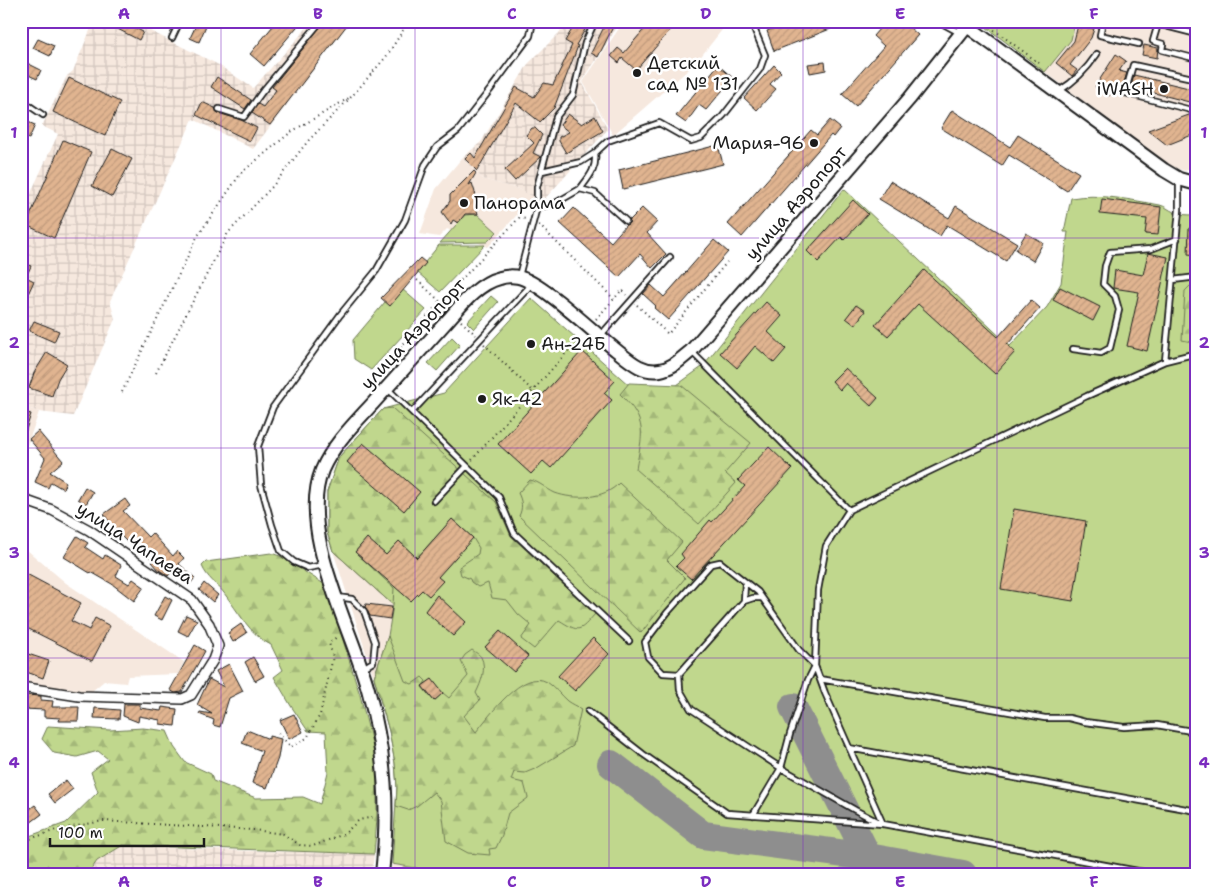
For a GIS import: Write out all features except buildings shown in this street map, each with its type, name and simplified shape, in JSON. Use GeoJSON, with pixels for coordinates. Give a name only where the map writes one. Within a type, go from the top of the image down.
{"type":"FeatureCollection","features":[{"type":"Feature","properties":{"kind":"main road","name":"улица Аэропорт"},"geometry":{"type":"LineString","coordinates":[[382,874],[387,815],[384,763],[369,693],[326,565],[316,514],[317,489],[322,470],[336,446],[478,289],[502,277],[518,277],[541,288],[639,368],[660,370],[673,365],[691,351],[910,98],[964,27]]}},
{"type":"Feature","properties":{"kind":"main road"},"geometry":{"type":"LineString","coordinates":[[964,27],[1058,92],[1164,170],[1191,181]]}},
{"type":"Feature","properties":{"kind":"street"},"geometry":{"type":"LineString","coordinates":[[21,29],[25,21]]}},
{"type":"Feature","properties":{"kind":"street","name":"улица Чапаева"},"geometry":{"type":"LineString","coordinates":[[21,499],[52,510],[89,530],[192,600],[209,624],[218,646],[213,660],[191,695],[182,699],[79,696],[21,687]]}},
{"type":"Feature","properties":{"kind":"lane"},"geometry":{"type":"LineString","coordinates":[[172,38],[180,21]]}},
{"type":"Feature","properties":{"kind":"lane"},"geometry":{"type":"LineString","coordinates":[[219,109],[244,117],[262,92],[321,21]]}},
{"type":"Feature","properties":{"kind":"lane"},"geometry":{"type":"LineString","coordinates":[[326,565],[308,568],[294,562],[281,551],[272,526],[261,485],[258,446],[273,406],[340,315],[376,271],[405,220],[425,165],[437,147],[458,131],[490,90],[530,36],[533,21]]}},
{"type":"Feature","properties":{"kind":"lane"},"geometry":{"type":"LineString","coordinates":[[518,277],[537,207],[538,187],[556,117],[573,95],[585,44],[595,21]]}},
{"type":"Feature","properties":{"kind":"lane"},"geometry":{"type":"LineString","coordinates":[[542,171],[581,162],[595,154],[608,141],[659,124],[691,141],[701,138],[723,116],[760,69],[765,55],[752,23],[764,21]]}},
{"type":"Feature","properties":{"kind":"lane"},"geometry":{"type":"LineString","coordinates":[[938,21],[964,27]]}},
{"type":"Feature","properties":{"kind":"lane"},"geometry":{"type":"LineString","coordinates":[[1103,21],[1100,35],[1140,44]]}},
{"type":"Feature","properties":{"kind":"lane"},"geometry":{"type":"LineString","coordinates":[[1148,21],[1197,34]]}},
{"type":"Feature","properties":{"kind":"lane"},"geometry":{"type":"LineString","coordinates":[[1156,23],[1153,41],[1163,44],[1162,50],[1197,59]]}},
{"type":"Feature","properties":{"kind":"lane"},"geometry":{"type":"LineString","coordinates":[[1058,92],[1071,83],[1092,63],[1097,54]]}},
{"type":"Feature","properties":{"kind":"lane"},"geometry":{"type":"LineString","coordinates":[[1197,79],[1133,65],[1125,94],[1191,110],[1197,108]]}},
{"type":"Feature","properties":{"kind":"lane"},"geometry":{"type":"LineString","coordinates":[[21,100],[43,115]]}},
{"type":"Feature","properties":{"kind":"lane"},"geometry":{"type":"LineString","coordinates":[[537,207],[554,204],[580,189],[596,164],[595,154]]}},
{"type":"Feature","properties":{"kind":"lane"},"geometry":{"type":"LineString","coordinates":[[1164,361],[1179,210],[1191,181]]}},
{"type":"Feature","properties":{"kind":"lane"},"geometry":{"type":"LineString","coordinates":[[580,189],[595,193],[626,221]]}},
{"type":"Feature","properties":{"kind":"lane"},"geometry":{"type":"LineString","coordinates":[[1073,348],[1101,353],[1110,348],[1119,310],[1115,296],[1103,284],[1105,266],[1110,252],[1151,249],[1176,239]]}},
{"type":"Feature","properties":{"kind":"lane"},"geometry":{"type":"LineString","coordinates":[[599,337],[670,258]]}},
{"type":"Feature","properties":{"kind":"lane"},"geometry":{"type":"LineString","coordinates":[[1172,280],[1197,277]]}},
{"type":"Feature","properties":{"kind":"lane"},"geometry":{"type":"LineString","coordinates":[[412,412],[532,283]]}},
{"type":"Feature","properties":{"kind":"lane"},"geometry":{"type":"LineString","coordinates":[[691,351],[849,510]]}},
{"type":"Feature","properties":{"kind":"lane"},"geometry":{"type":"LineString","coordinates":[[883,824],[820,680],[816,666],[818,590],[826,546],[849,510],[1078,400],[1164,361],[1197,353]]}},
{"type":"Feature","properties":{"kind":"lane"},"geometry":{"type":"LineString","coordinates":[[387,388],[499,497],[514,533],[629,641]]}},
{"type":"Feature","properties":{"kind":"lane"},"geometry":{"type":"LineString","coordinates":[[434,501],[467,466]]}},
{"type":"Feature","properties":{"kind":"lane"},"geometry":{"type":"LineString","coordinates":[[679,674],[663,673],[648,657],[645,642],[667,613],[711,564],[720,562],[758,592],[798,650],[816,666]]}},
{"type":"Feature","properties":{"kind":"lane"},"geometry":{"type":"LineString","coordinates":[[744,601],[745,582]]}},
{"type":"Feature","properties":{"kind":"lane"},"geometry":{"type":"LineString","coordinates":[[336,597],[352,599],[364,611],[375,642],[373,662],[362,669]]}},
{"type":"Feature","properties":{"kind":"lane"},"geometry":{"type":"LineString","coordinates":[[762,598],[744,601],[679,674],[680,690],[691,709],[781,768],[883,824]]}},
{"type":"Feature","properties":{"kind":"lane"},"geometry":{"type":"LineString","coordinates":[[753,816],[781,768],[808,680],[816,666]]}},
{"type":"Feature","properties":{"kind":"lane"},"geometry":{"type":"LineString","coordinates":[[820,680],[1045,718],[1069,718],[1124,727],[1156,725],[1197,732]]}},
{"type":"Feature","properties":{"kind":"lane"},"geometry":{"type":"LineString","coordinates":[[588,711],[643,754],[727,813],[883,824],[1154,874]]}},
{"type":"Feature","properties":{"kind":"lane"},"geometry":{"type":"LineString","coordinates":[[849,748],[1197,811]]}},
{"type":"Feature","properties":{"kind":"path"},"geometry":{"type":"LineString","coordinates":[[156,373],[228,234],[272,187],[308,141],[353,95],[386,57],[409,21]]}},
{"type":"Feature","properties":{"kind":"path"},"geometry":{"type":"LineString","coordinates":[[982,21],[1039,63]]}},
{"type":"Feature","properties":{"kind":"path"},"geometry":{"type":"LineString","coordinates":[[122,392],[197,237],[241,173],[291,132],[353,95]]}},
{"type":"Feature","properties":{"kind":"path"},"geometry":{"type":"LineString","coordinates":[[378,374],[429,314],[519,218],[534,219],[614,299]]}},
{"type":"Feature","properties":{"kind":"path"},"geometry":{"type":"LineString","coordinates":[[467,466],[622,290],[668,334],[727,262]]}},
{"type":"Feature","properties":{"kind":"path"},"geometry":{"type":"LineString","coordinates":[[278,734],[290,747],[307,738],[320,715],[333,657],[329,643],[338,636]]}},
{"type":"Feature","properties":{"kind":"path"},"geometry":{"type":"LineString","coordinates":[[21,842],[56,830],[103,821],[283,834],[300,845],[313,846],[344,834],[359,820],[387,815]]}},
{"type":"Feature","properties":{"kind":"shaded area"},"geometry":{"type":"Polygon","coordinates":[[[94,21],[130,21],[217,64],[253,88],[313,21],[350,21],[253,149],[193,119],[110,301],[115,319],[73,416],[39,412],[21,406],[21,214],[58,134],[42,126],[67,76],[73,71],[94,21]]]}},
{"type":"Feature","properties":{"kind":"shaded area"},"geometry":{"type":"Polygon","coordinates":[[[571,21],[621,21],[582,82],[608,129],[542,202],[518,189],[483,179],[462,158],[481,142],[528,64],[571,21]]]}},
{"type":"Feature","properties":{"kind":"shaded area","name":"Детский сад № 131"},"geometry":{"type":"Polygon","coordinates":[[[624,21],[729,21],[695,64],[613,135],[583,82],[624,21]]]}},
{"type":"Feature","properties":{"kind":"shaded area"},"geometry":{"type":"Polygon","coordinates":[[[1075,21],[1197,21],[1197,167],[1185,171],[1169,166],[1045,72],[1071,40],[1075,21]]]}},
{"type":"Feature","properties":{"kind":"shaded area"},"geometry":{"type":"Polygon","coordinates":[[[462,158],[483,179],[518,189],[533,197],[488,247],[447,229],[439,237],[420,234],[436,189],[462,158]]]}},
{"type":"Feature","properties":{"kind":"shaded area"},"geometry":{"type":"Polygon","coordinates":[[[21,406],[39,412],[21,462],[21,406]]]}},
{"type":"Feature","properties":{"kind":"shaded area"},"geometry":{"type":"Polygon","coordinates":[[[21,545],[66,583],[184,662],[178,674],[128,676],[126,683],[104,681],[80,701],[21,692],[21,545]]]}},
{"type":"Feature","properties":{"kind":"shaded area"},"geometry":{"type":"Polygon","coordinates":[[[333,551],[393,605],[388,636],[374,677],[333,551]]]}},
{"type":"Feature","properties":{"kind":"shaded area"},"geometry":{"type":"Polygon","coordinates":[[[123,845],[216,850],[374,854],[372,874],[83,874],[90,871],[97,861],[123,845]]]}},
{"type":"Feature","properties":{"kind":"shaded area"},"geometry":{"type":"Polygon","coordinates":[[[392,864],[416,868],[440,874],[391,874],[392,864]]]}},
{"type":"Feature","properties":{"kind":"green space"},"geometry":{"type":"Polygon","coordinates":[[[978,21],[1075,22],[1071,40],[1045,72],[978,21]]]}},
{"type":"Feature","properties":{"kind":"green space"},"geometry":{"type":"Polygon","coordinates":[[[844,189],[1010,346],[1047,307],[1061,283],[1068,232],[1064,232],[1071,198],[1092,196],[1127,199],[1164,206],[1179,214],[1197,215],[1197,874],[440,874],[392,864],[397,787],[395,763],[389,731],[374,677],[388,636],[393,605],[333,551],[327,532],[327,492],[339,457],[383,409],[444,393],[531,298],[630,386],[650,391],[677,385],[702,367],[844,189]]]}},
{"type":"Feature","properties":{"kind":"green space"},"geometry":{"type":"Polygon","coordinates":[[[477,214],[497,232],[487,242],[440,243],[465,215],[477,214]]]}},
{"type":"Feature","properties":{"kind":"green space"},"geometry":{"type":"Polygon","coordinates":[[[439,245],[485,245],[440,292],[417,272],[439,245]]]}},
{"type":"Feature","properties":{"kind":"green space"},"geometry":{"type":"Polygon","coordinates":[[[1197,285],[1197,343],[1182,340],[1185,291],[1190,286],[1197,285]]]}},
{"type":"Feature","properties":{"kind":"green space"},"geometry":{"type":"Polygon","coordinates":[[[402,289],[426,310],[371,370],[354,359],[353,340],[385,302],[402,289]]]}},
{"type":"Feature","properties":{"kind":"green space"},"geometry":{"type":"Polygon","coordinates":[[[491,296],[498,302],[474,329],[467,322],[491,296]]]}},
{"type":"Feature","properties":{"kind":"green space"},"geometry":{"type":"Polygon","coordinates":[[[452,337],[460,345],[437,371],[428,363],[452,337]]]}},
{"type":"Feature","properties":{"kind":"green space"},"geometry":{"type":"Polygon","coordinates":[[[629,383],[681,385],[751,443],[725,473],[736,483],[699,524],[636,469],[641,429],[636,413],[620,394],[629,383]]]}},
{"type":"Feature","properties":{"kind":"green space"},"geometry":{"type":"Polygon","coordinates":[[[392,408],[496,502],[511,536],[595,614],[586,624],[579,629],[575,629],[559,620],[534,649],[521,639],[531,625],[518,614],[507,600],[492,598],[488,583],[478,587],[470,579],[461,575],[459,567],[478,554],[479,548],[473,538],[452,519],[417,558],[399,541],[386,555],[367,539],[355,552],[394,588],[393,605],[333,551],[327,532],[327,492],[339,457],[383,409],[392,408]]]}},
{"type":"Feature","properties":{"kind":"green space"},"geometry":{"type":"Polygon","coordinates":[[[530,480],[555,493],[571,497],[598,495],[619,483],[682,542],[667,560],[685,578],[641,633],[519,516],[522,504],[518,493],[530,480]]]}},
{"type":"Feature","properties":{"kind":"green space"},"geometry":{"type":"Polygon","coordinates":[[[271,553],[280,556],[324,584],[330,598],[360,695],[377,763],[377,819],[374,854],[123,845],[97,861],[90,871],[83,874],[21,874],[21,839],[66,823],[98,792],[91,772],[108,759],[98,751],[77,757],[54,753],[42,739],[48,726],[110,730],[143,728],[167,731],[174,747],[185,762],[211,774],[213,781],[256,798],[303,797],[320,804],[328,772],[326,732],[308,731],[274,677],[283,670],[271,645],[251,629],[202,566],[206,562],[271,553]]]}},
{"type":"Feature","properties":{"kind":"green space"},"geometry":{"type":"Polygon","coordinates":[[[388,636],[405,681],[412,684],[422,677],[426,681],[422,687],[434,701],[443,693],[449,698],[468,676],[461,661],[465,655],[472,650],[480,656],[483,661],[483,671],[476,693],[480,700],[464,716],[476,732],[508,695],[518,687],[538,679],[553,686],[567,701],[581,709],[573,746],[537,768],[525,773],[514,772],[511,780],[524,783],[528,798],[508,813],[496,848],[489,849],[490,855],[468,853],[446,841],[441,801],[434,792],[417,806],[408,810],[396,806],[395,763],[389,731],[374,677],[388,636]]]}},
{"type":"Feature","properties":{"kind":"taxiway"},"geometry":{"type":"LineString","coordinates":[[793,707],[874,869]]}},
{"type":"Feature","properties":{"kind":"taxiway"},"geometry":{"type":"LineString","coordinates":[[611,764],[703,835],[868,857],[963,874]]}},
{"type":"Feature","properties":{"kind":"place","name":"Детский сад № 131"},"geometry":{"type":"Point","coordinates":[637,73]}},
{"type":"Feature","properties":{"kind":"place","name":"iWASH"},"geometry":{"type":"Point","coordinates":[1164,89]}},
{"type":"Feature","properties":{"kind":"place","name":"Мария-96"},"geometry":{"type":"Point","coordinates":[814,143]}},
{"type":"Feature","properties":{"kind":"place","name":"Панорама"},"geometry":{"type":"Point","coordinates":[464,203]}},
{"type":"Feature","properties":{"kind":"place","name":"Ан-24Б"},"geometry":{"type":"Point","coordinates":[531,344]}},
{"type":"Feature","properties":{"kind":"place","name":"Як-42"},"geometry":{"type":"Point","coordinates":[482,399]}}]}
